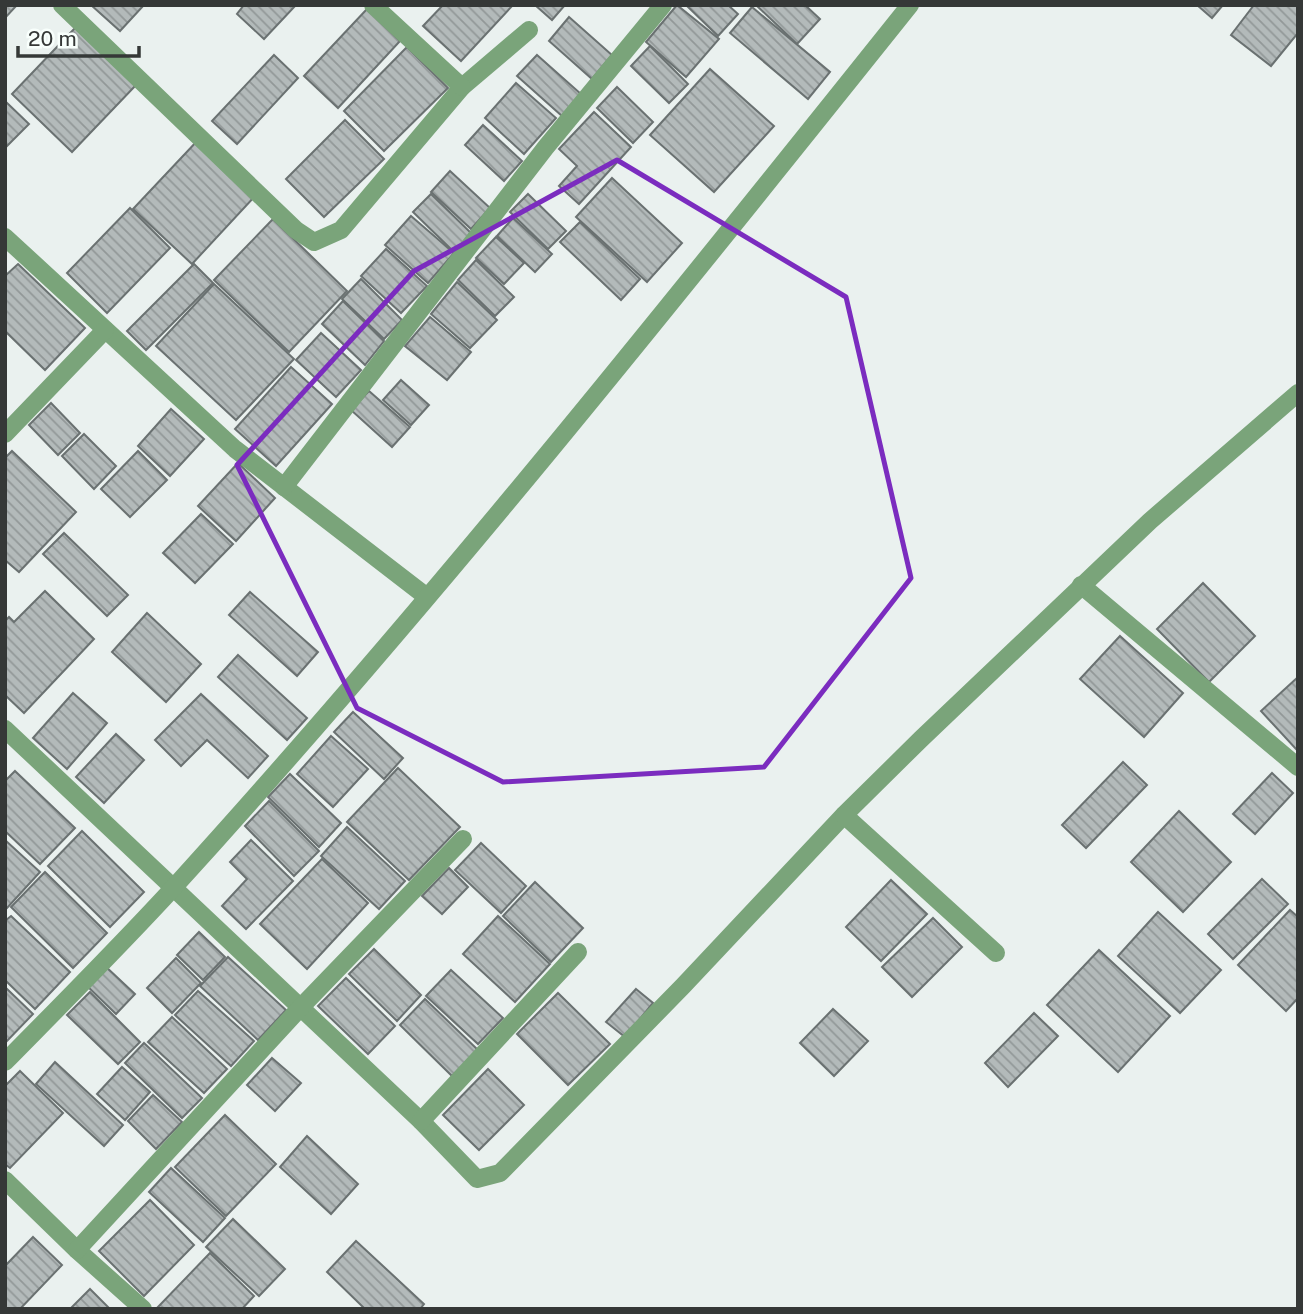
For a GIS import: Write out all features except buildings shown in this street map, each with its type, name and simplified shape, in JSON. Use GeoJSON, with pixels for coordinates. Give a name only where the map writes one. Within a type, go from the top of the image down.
{"type":"FeatureCollection","features":[{"type":"Feature","properties":{"kind":"street"},"geometry":{"type":"LineString","coordinates":[[62,5],[296,230],[314,242],[341,230],[462,87],[529,30]]}},
{"type":"Feature","properties":{"kind":"street"},"geometry":{"type":"LineString","coordinates":[[373,5],[462,87]]}},
{"type":"Feature","properties":{"kind":"street"},"geometry":{"type":"LineString","coordinates":[[284,487],[545,148],[663,5]]}},
{"type":"Feature","properties":{"kind":"street"},"geometry":{"type":"LineString","coordinates":[[5,1062],[173,888],[427,597],[734,225],[910,5]]}},
{"type":"Feature","properties":{"kind":"street"},"geometry":{"type":"LineString","coordinates":[[5,237],[235,449],[427,597]]}},
{"type":"Feature","properties":{"kind":"street"},"geometry":{"type":"LineString","coordinates":[[5,433],[105,330]]}},
{"type":"Feature","properties":{"kind":"street"},"geometry":{"type":"LineString","coordinates":[[5,729],[421,1121],[477,1179],[500,1173],[683,986],[844,815],[1081,585],[1150,521],[1298,393]]}},
{"type":"Feature","properties":{"kind":"street"},"geometry":{"type":"LineString","coordinates":[[1081,585],[1298,767]]}},
{"type":"Feature","properties":{"kind":"street"},"geometry":{"type":"LineString","coordinates":[[844,815],[996,953]]}},
{"type":"Feature","properties":{"kind":"street"},"geometry":{"type":"LineString","coordinates":[[77,1250],[300,1008],[463,839]]}},
{"type":"Feature","properties":{"kind":"street"},"geometry":{"type":"LineString","coordinates":[[421,1121],[578,952]]}},
{"type":"Feature","properties":{"kind":"street"},"geometry":{"type":"LineString","coordinates":[[5,1180],[77,1250],[144,1309]]}},
{"type":"Feature","properties":{"kind":"highlighted area"},"geometry":{"type":"Polygon","coordinates":[[[617,160],[846,297],[911,578],[764,767],[503,782],[357,708],[237,465],[414,271],[617,160]]]}}]}
